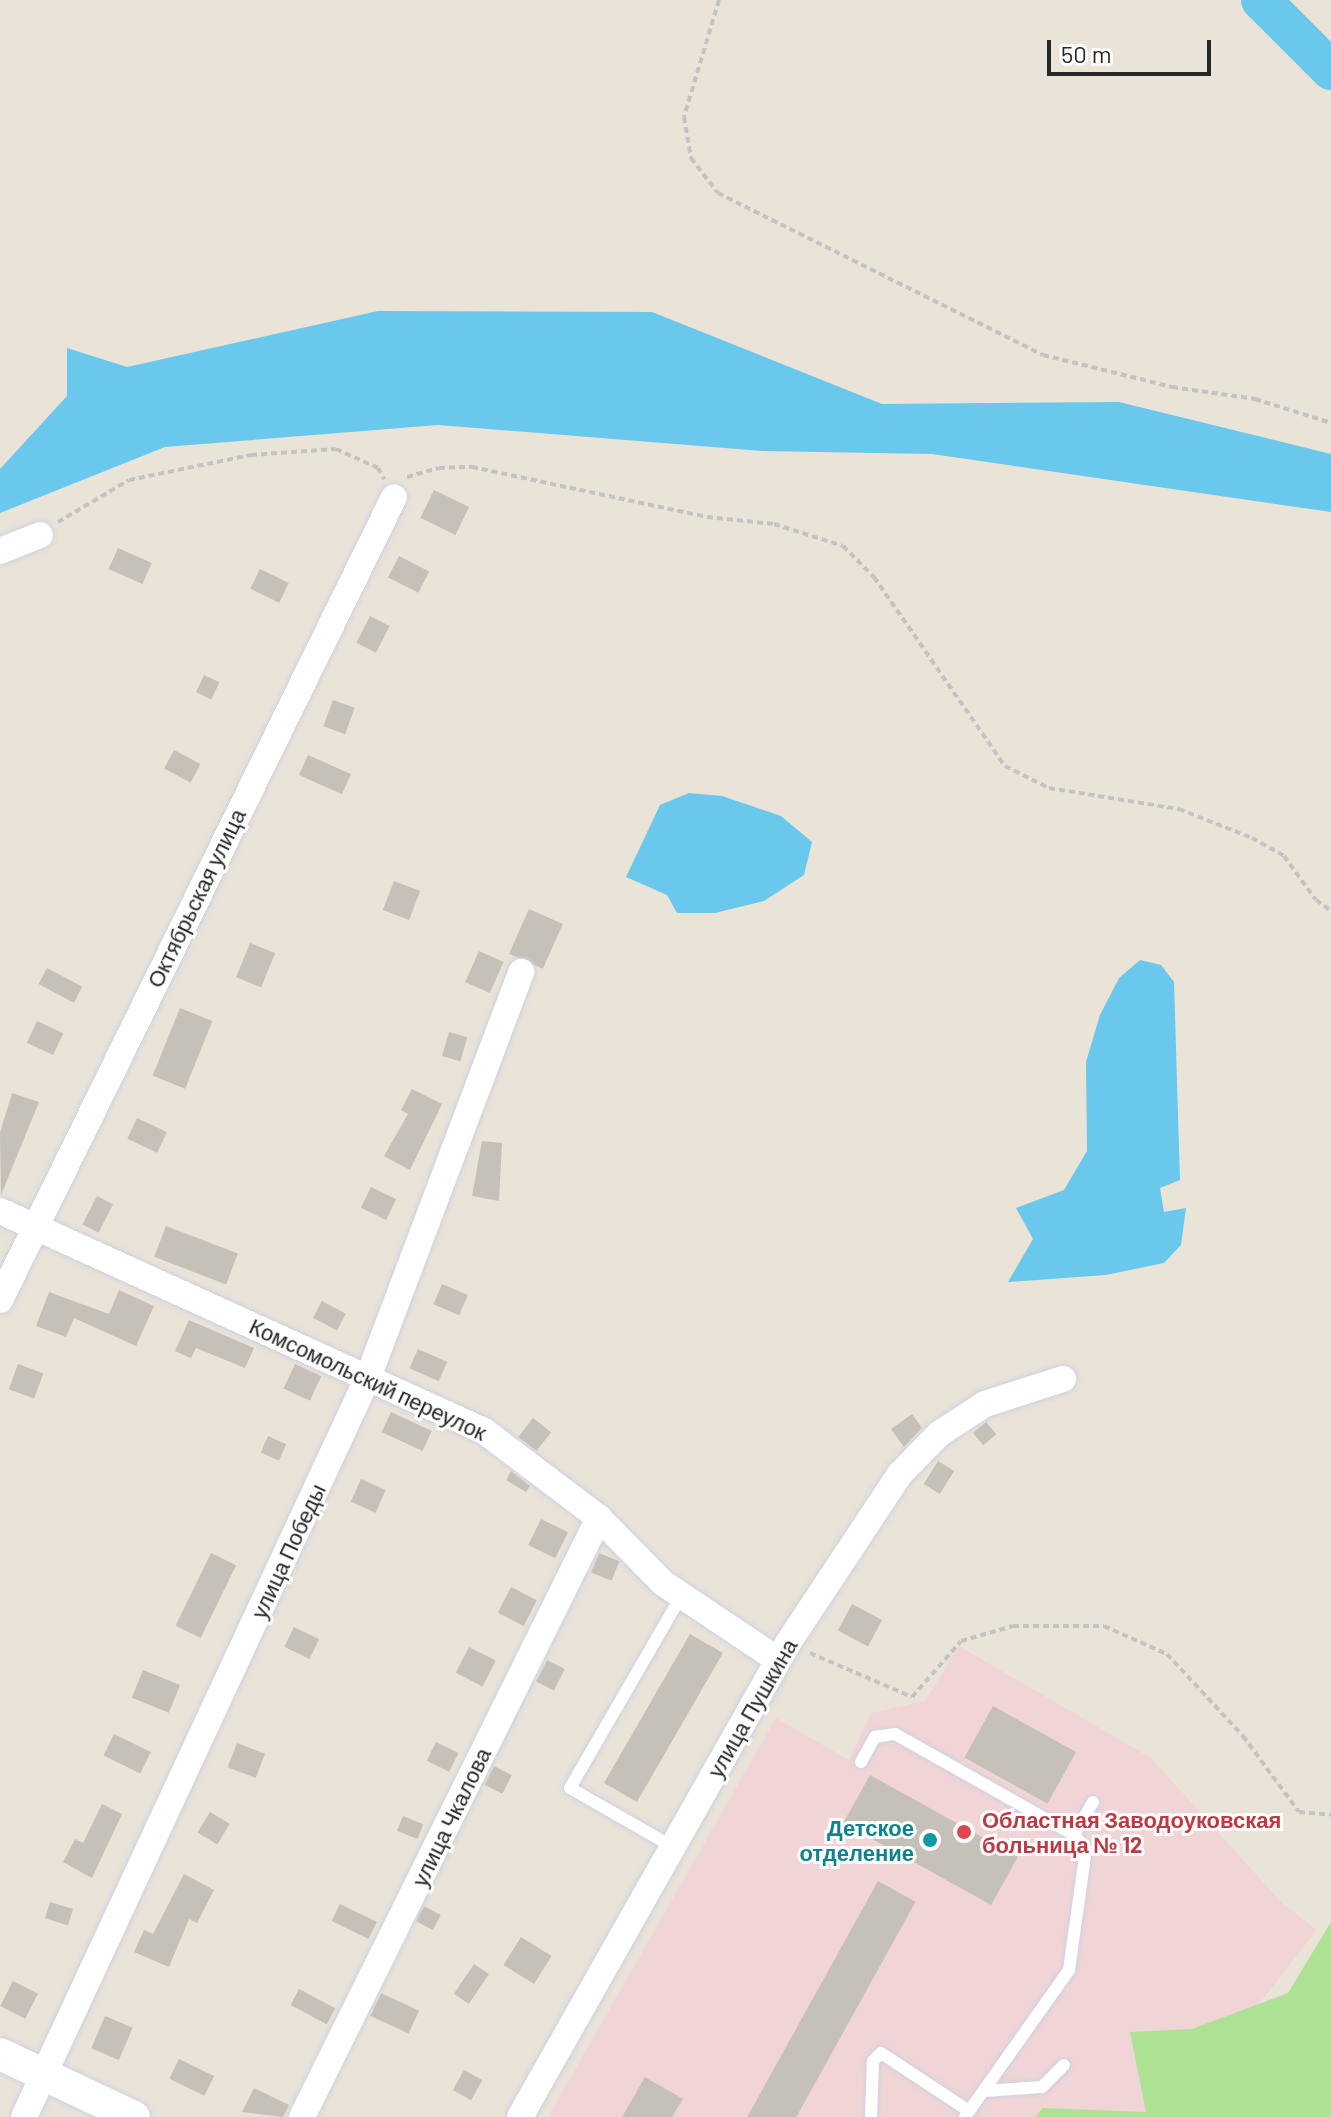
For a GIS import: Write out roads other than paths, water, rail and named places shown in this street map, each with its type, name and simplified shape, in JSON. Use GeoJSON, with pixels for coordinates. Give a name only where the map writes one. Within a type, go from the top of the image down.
{"type":"FeatureCollection","features":[{"type":"Feature","properties":{"kind":"street","name":"Октябрьская улица"},"geometry":{"type":"LineString","coordinates":[[0,1300],[394,497]]}},
{"type":"Feature","properties":{"kind":"street"},"geometry":{"type":"LineString","coordinates":[[0,551],[40,535]]}},
{"type":"Feature","properties":{"kind":"street","name":"улица Победы"},"geometry":{"type":"LineString","coordinates":[[24,2117],[369,1375],[521,972]]}},
{"type":"Feature","properties":{"kind":"street","name":"Комсомольский переулок"},"geometry":{"type":"LineString","coordinates":[[0,1211],[369,1375],[484,1431],[599,1518],[682,1595],[783,1652]]}},
{"type":"Feature","properties":{"kind":"street","name":"улица Пушкина"},"geometry":{"type":"LineString","coordinates":[[520,2117],[783,1652],[900,1474],[939,1434],[985,1404],[1063,1379]]}},
{"type":"Feature","properties":{"kind":"street","name":"улица Чкалова"},"geometry":{"type":"LineString","coordinates":[[302,2117],[599,1518]]}},
{"type":"Feature","properties":{"kind":"street"},"geometry":{"type":"LineString","coordinates":[[0,2054],[134,2117]]}},
{"type":"Feature","properties":{"kind":"lane"},"geometry":{"type":"LineString","coordinates":[[673,1847],[570,1788],[682,1595]]}},
{"type":"Feature","properties":{"kind":"lane"},"geometry":{"type":"LineString","coordinates":[[861,1762],[875,1737],[895,1734],[1074,1835],[1086,1855],[1069,1970],[967,2114],[881,2053],[873,2061],[871,2117]]}},
{"type":"Feature","properties":{"kind":"lane"},"geometry":{"type":"LineString","coordinates":[[1074,1835],[1093,1802]]}},
{"type":"Feature","properties":{"kind":"lane"},"geometry":{"type":"LineString","coordinates":[[984,2091],[1042,2087],[1064,2065]]}},
{"type":"Feature","properties":{"kind":"water"},"geometry":{"type":"Polygon","coordinates":[[[378,311],[652,312],[882,404],[1119,402],[1331,454],[1331,512],[932,454],[762,451],[438,425],[165,447],[0,513],[0,469],[67,396],[67,348],[127,367],[378,311]]]}},
{"type":"Feature","properties":{"kind":"water"},"geometry":{"type":"Polygon","coordinates":[[[689,793],[722,796],[781,816],[812,842],[804,875],[764,901],[715,913],[677,913],[667,895],[626,877],[660,805],[689,793]]]}},
{"type":"Feature","properties":{"kind":"water"},"geometry":{"type":"Polygon","coordinates":[[[1140,960],[1161,965],[1174,982],[1180,1180],[1160,1188],[1164,1212],[1186,1208],[1181,1245],[1164,1263],[1106,1275],[1008,1282],[1033,1239],[1016,1208],[1064,1190],[1087,1151],[1086,1062],[1100,1015],[1119,978],[1140,960]]]}},
{"type":"Feature","properties":{"kind":"waterway"},"geometry":{"type":"LineString","coordinates":[[1261,0],[1331,70]]}},
{"type":"Feature","properties":{"kind":"place","name":"Областная Заводоуковская больница № 12"},"geometry":{"type":"Point","coordinates":[964,1832]}},
{"type":"Feature","properties":{"kind":"place","name":"Детское отделение"},"geometry":{"type":"Point","coordinates":[930,1840]}}]}
